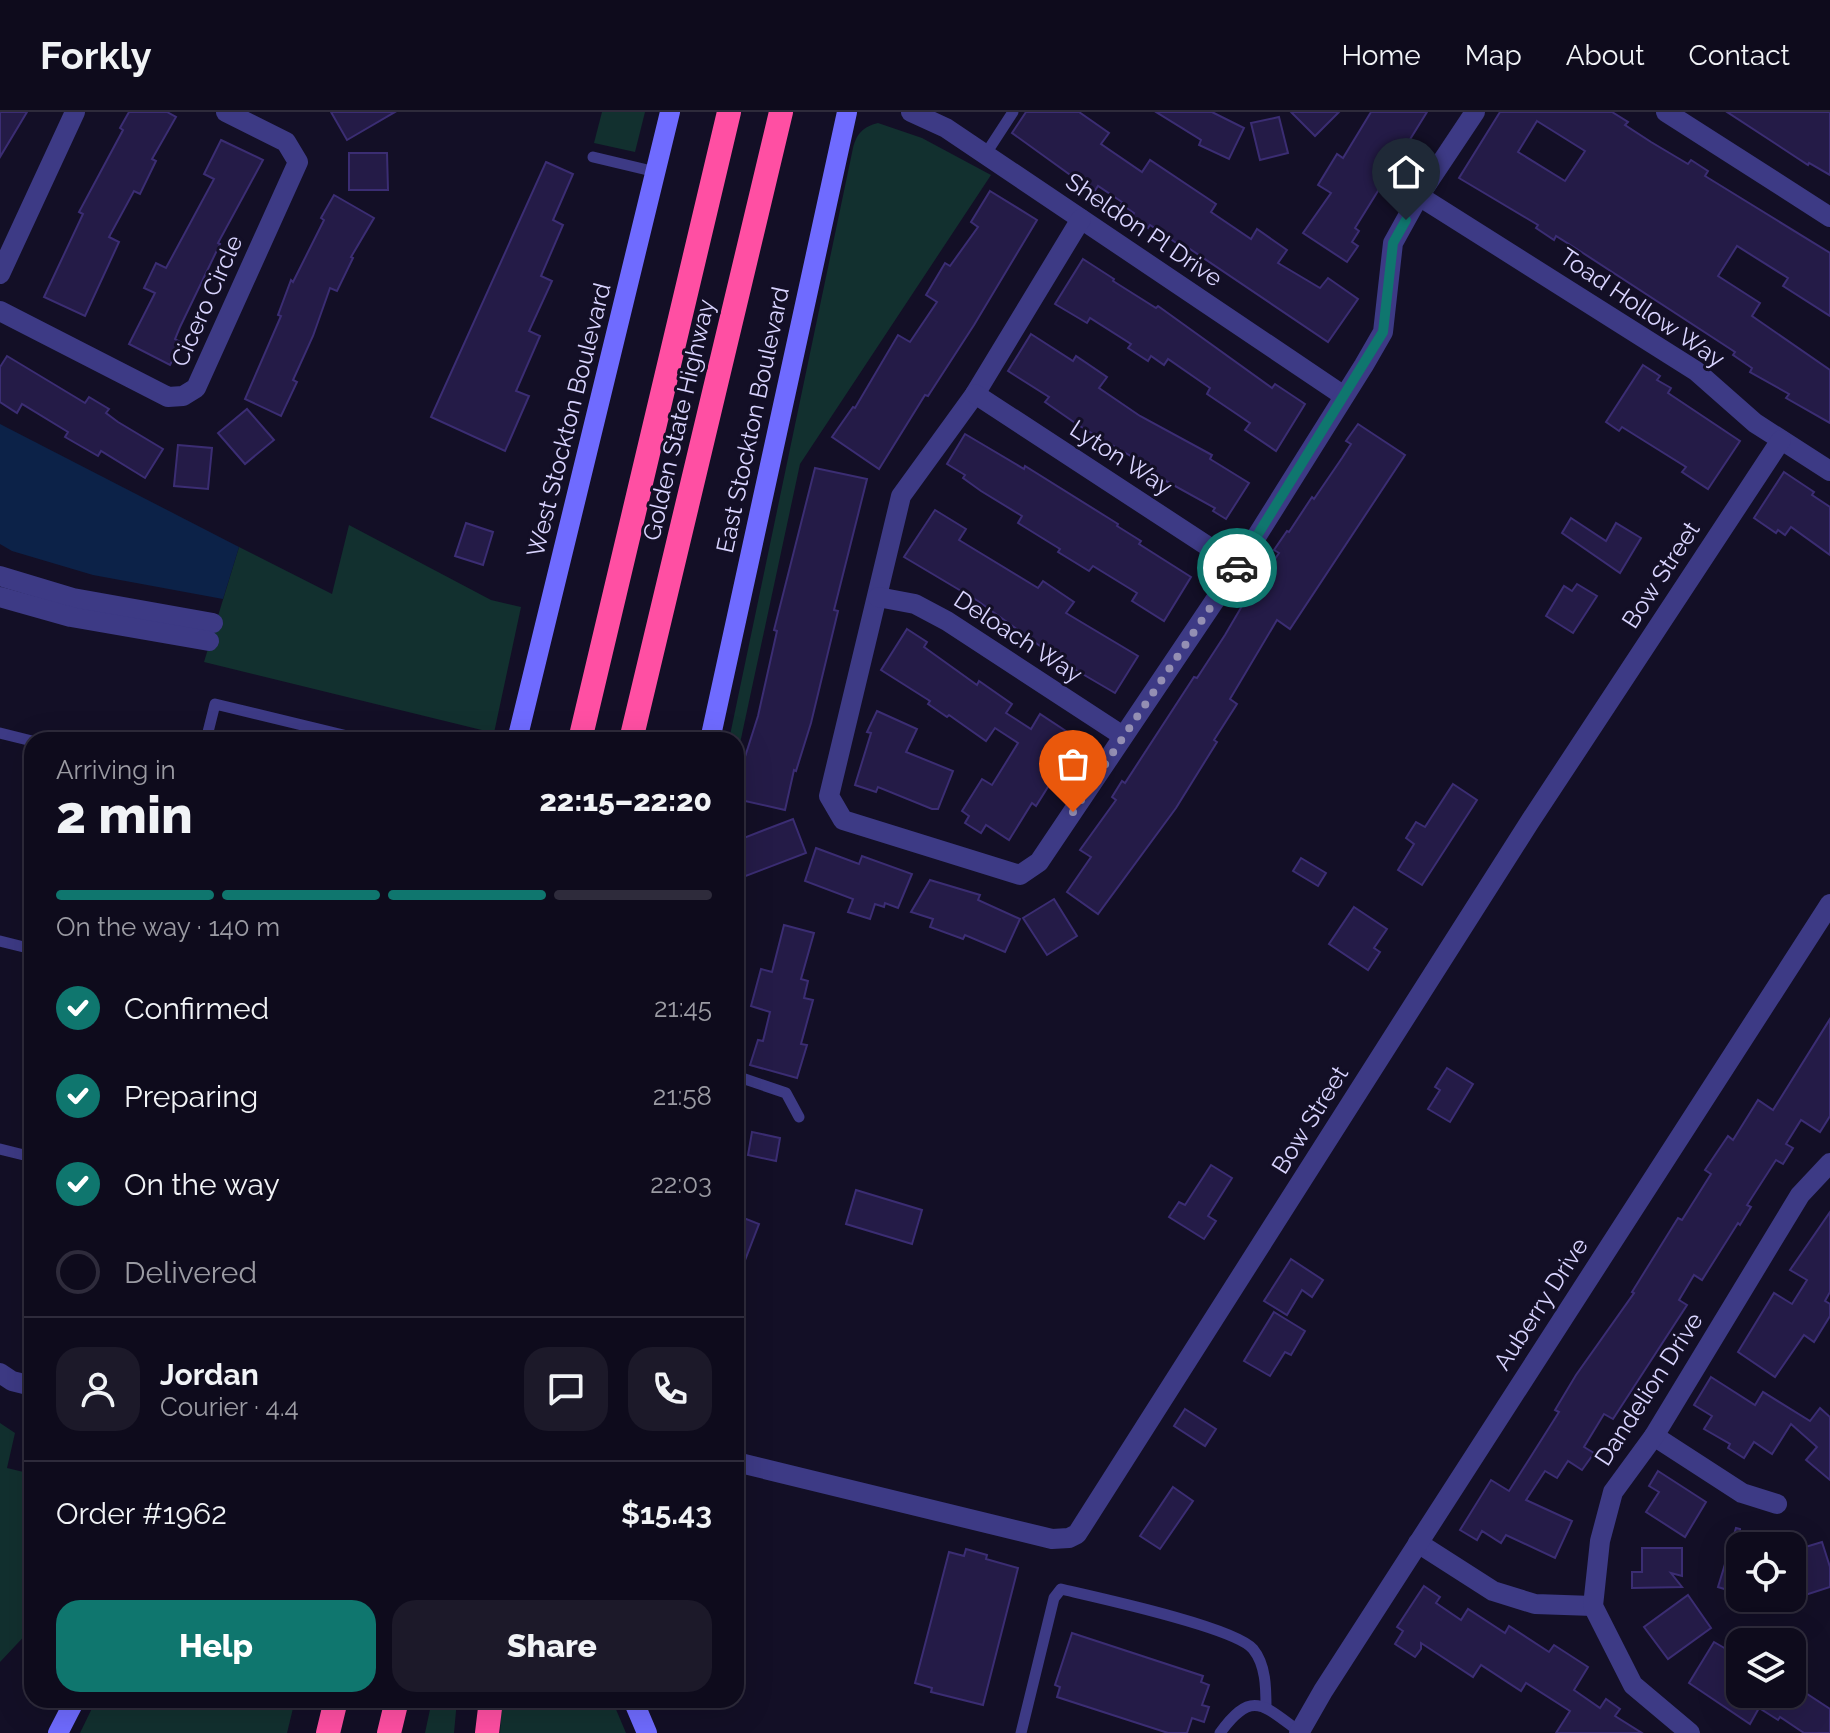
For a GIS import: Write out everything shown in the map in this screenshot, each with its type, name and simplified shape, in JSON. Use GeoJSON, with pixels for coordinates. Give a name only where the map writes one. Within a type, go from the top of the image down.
{"type":"FeatureCollection","features":[{"type":"Feature","properties":{"kind":"highway","name":"Golden State Highway"},"geometry":{"type":"LineString","coordinates":[[582,732],[729,112]]}},
{"type":"Feature","properties":{"kind":"highway","name":"Golden State Highway"},"geometry":{"type":"LineString","coordinates":[[633,732],[781,112]]}},
{"type":"Feature","properties":{"kind":"highway"},"geometry":{"type":"LineString","coordinates":[[648,732],[693,486]]}},
{"type":"Feature","properties":{"kind":"highway"},"geometry":{"type":"LineString","coordinates":[[328,1733],[334,1708]]}},
{"type":"Feature","properties":{"kind":"highway"},"geometry":{"type":"LineString","coordinates":[[389,1733],[395,1708]]}},
{"type":"Feature","properties":{"kind":"highway"},"geometry":{"type":"LineString","coordinates":[[487,1733],[490,1708]]}},
{"type":"Feature","properties":{"kind":"street"},"geometry":{"type":"LineString","coordinates":[[0,274],[75,112]]}},
{"type":"Feature","properties":{"kind":"street","name":"Cicero Circle"},"geometry":{"type":"LineString","coordinates":[[0,311],[168,397],[183,396],[196,388],[298,162],[286,142],[226,112]]}},
{"type":"Feature","properties":{"kind":"street","name":"West Stockton Boulevard"},"geometry":{"type":"LineString","coordinates":[[519,732],[670,112]]}},
{"type":"Feature","properties":{"kind":"street","name":"East Stockton Boulevard"},"geometry":{"type":"LineString","coordinates":[[712,732],[847,112]]}},
{"type":"Feature","properties":{"kind":"street","name":"Sheldon Pl Drive"},"geometry":{"type":"LineString","coordinates":[[911,112],[946,128],[1344,396]]}},
{"type":"Feature","properties":{"kind":"street"},"geometry":{"type":"LineString","coordinates":[[1081,219],[975,394],[901,496],[829,796],[843,820],[1020,875],[1039,862],[1238,566],[1383,332],[1393,243],[1419,196],[1475,112]]}},
{"type":"Feature","properties":{"kind":"street"},"geometry":{"type":"LineString","coordinates":[[1666,112],[1830,217]]}},
{"type":"Feature","properties":{"kind":"street","name":"Toad Hollow Way"},"geometry":{"type":"LineString","coordinates":[[1419,196],[1696,371],[1755,423],[1830,471]]}},
{"type":"Feature","properties":{"kind":"street","name":"Lyton Way"},"geometry":{"type":"LineString","coordinates":[[975,394],[1238,566]]}},
{"type":"Feature","properties":{"kind":"street","name":"Bow Street"},"geometry":{"type":"LineString","coordinates":[[744,1464],[1052,1539],[1077,1534],[1529,823],[1781,440]]}},
{"type":"Feature","properties":{"kind":"street"},"geometry":{"type":"LineString","coordinates":[[3,588],[34,598],[118,607],[211,632]]}},
{"type":"Feature","properties":{"kind":"street","name":"Deloach Way"},"geometry":{"type":"LineString","coordinates":[[878,597],[915,604],[947,621],[1123,736]]}},
{"type":"Feature","properties":{"kind":"street","name":"Auberry Drive"},"geometry":{"type":"LineString","coordinates":[[1299,1732],[1418,1543],[1822,934],[1830,904]]}},
{"type":"Feature","properties":{"kind":"street","name":"Dandelion Drive"},"geometry":{"type":"LineString","coordinates":[[1593,1606],[1600,1541],[1613,1492],[1654,1436],[1800,1195],[1830,1163]]}},
{"type":"Feature","properties":{"kind":"street"},"geometry":{"type":"LineString","coordinates":[[0,1373],[24,1384]]}},
{"type":"Feature","properties":{"kind":"street"},"geometry":{"type":"LineString","coordinates":[[1654,1436],[1742,1493],[1777,1504]]}},
{"type":"Feature","properties":{"kind":"street"},"geometry":{"type":"LineString","coordinates":[[1418,1543],[1493,1591],[1535,1604],[1593,1606],[1633,1685],[1690,1733]]}},
{"type":"Feature","properties":{"kind":"street"},"geometry":{"type":"LineString","coordinates":[[58,1733],[71,1708]]}},
{"type":"Feature","properties":{"kind":"street"},"geometry":{"type":"LineString","coordinates":[[636,1708],[647,1733]]}},
{"type":"Feature","properties":{"kind":"lane"},"geometry":{"type":"LineString","coordinates":[[985,155],[1013,112]]}},
{"type":"Feature","properties":{"kind":"lane"},"geometry":{"type":"LineString","coordinates":[[593,157],[656,172]]}},
{"type":"Feature","properties":{"kind":"lane"},"geometry":{"type":"LineString","coordinates":[[208,732],[215,704],[331,732]]}},
{"type":"Feature","properties":{"kind":"lane"},"geometry":{"type":"LineString","coordinates":[[0,733],[24,739]]}},
{"type":"Feature","properties":{"kind":"lane"},"geometry":{"type":"LineString","coordinates":[[0,941],[24,947]]}},
{"type":"Feature","properties":{"kind":"lane"},"geometry":{"type":"LineString","coordinates":[[744,1079],[786,1093],[799,1117]]}},
{"type":"Feature","properties":{"kind":"lane"},"geometry":{"type":"LineString","coordinates":[[0,1149],[24,1155]]}},
{"type":"Feature","properties":{"kind":"lane"},"geometry":{"type":"LineString","coordinates":[[1021,1733],[1054,1598],[1061,1589],[1156,1612],[1235,1637],[1252,1646],[1262,1663],[1266,1708]]}},
{"type":"Feature","properties":{"kind":"lane"},"geometry":{"type":"LineString","coordinates":[[1220,1733],[1240,1708],[1252,1705],[1266,1708],[1299,1732]]}},
{"type":"Feature","properties":{"kind":"green space"},"geometry":{"type":"Polygon","coordinates":[[[602,112],[645,112],[635,152],[594,143],[602,112]]]}},
{"type":"Feature","properties":{"kind":"green space"},"geometry":{"type":"Polygon","coordinates":[[[878,123],[922,138],[991,175],[800,464],[742,732],[731,732],[853,148],[856,138],[868,126],[878,123]]]}},
{"type":"Feature","properties":{"kind":"green space"},"geometry":{"type":"Polygon","coordinates":[[[349,525],[491,600],[521,607],[494,732],[204,662],[239,547],[332,594],[349,525]]]}},
{"type":"Feature","properties":{"kind":"green space"},"geometry":{"type":"Polygon","coordinates":[[[0,1423],[15,1433],[7,1468],[24,1472],[24,1636],[0,1662],[0,1423]]]}},
{"type":"Feature","properties":{"kind":"green space"},"geometry":{"type":"Polygon","coordinates":[[[92,1708],[293,1708],[287,1733],[80,1733],[92,1708]]]}},
{"type":"Feature","properties":{"kind":"green space"},"geometry":{"type":"Polygon","coordinates":[[[430,1708],[456,1708],[454,1733],[425,1733],[430,1708]]]}},
{"type":"Feature","properties":{"kind":"green space"},"geometry":{"type":"Polygon","coordinates":[[[502,1708],[615,1708],[626,1733],[500,1733],[502,1708]]]}},
{"type":"Feature","properties":{"kind":"water"},"geometry":{"type":"Polygon","coordinates":[[[0,424],[239,547],[223,599],[93,575],[12,551],[0,544],[0,424]]]}},
{"type":"Feature","properties":{"kind":"building"},"geometry":{"type":"Polygon","coordinates":[[[0,112],[27,112],[0,157],[0,112]]]}},
{"type":"Feature","properties":{"kind":"building"},"geometry":{"type":"Polygon","coordinates":[[[129,112],[167,112],[176,117],[152,159],[156,161],[140,194],[134,191],[109,237],[119,242],[85,316],[44,297],[83,214],[79,212],[123,130],[120,128],[129,112]]]}},
{"type":"Feature","properties":{"kind":"building"},"geometry":{"type":"Polygon","coordinates":[[[331,112],[395,112],[347,140],[331,112]]]}},
{"type":"Feature","properties":{"kind":"building"},"geometry":{"type":"Polygon","coordinates":[[[1026,112],[1079,112],[1109,133],[1101,144],[1142,172],[1150,160],[1216,204],[1211,212],[1251,239],[1257,229],[1287,250],[1278,263],[1320,288],[1328,278],[1358,299],[1328,342],[1187,247],[1185,249],[1150,225],[1148,228],[1132,217],[1134,213],[1122,202],[1098,186],[1094,192],[1012,133],[1026,112]]]}},
{"type":"Feature","properties":{"kind":"building"},"geometry":{"type":"Polygon","coordinates":[[[1156,112],[1212,112],[1244,128],[1229,159],[1199,145],[1201,140],[1156,112]]]}},
{"type":"Feature","properties":{"kind":"building"},"geometry":{"type":"Polygon","coordinates":[[[1291,112],[1339,112],[1315,136],[1291,112]]]}},
{"type":"Feature","properties":{"kind":"building"},"geometry":{"type":"Polygon","coordinates":[[[1371,112],[1427,112],[1355,228],[1359,231],[1352,242],[1358,246],[1347,262],[1303,233],[1331,193],[1318,185],[1337,154],[1343,158],[1371,112]]]}},
{"type":"Feature","properties":{"kind":"building"},"geometry":{"type":"Polygon","coordinates":[[[1500,112],[1612,112],[1651,142],[1688,164],[1691,160],[1708,171],[1705,176],[1830,253],[1830,316],[1783,286],[1788,278],[1737,246],[1718,276],[1760,303],[1752,316],[1830,370],[1830,423],[1786,398],[1789,394],[1750,372],[1752,368],[1733,355],[1735,352],[1583,253],[1556,236],[1554,240],[1536,228],[1538,225],[1459,178],[1500,112]],[[1537,121],[1518,152],[1565,181],[1585,151],[1537,121]]]}},
{"type":"Feature","properties":{"kind":"building"},"geometry":{"type":"Polygon","coordinates":[[[1727,112],[1830,112],[1830,175],[1808,165],[1727,112]]]}},
{"type":"Feature","properties":{"kind":"building"},"geometry":{"type":"Polygon","coordinates":[[[1279,117],[1288,153],[1260,160],[1251,123],[1279,117]]]}},
{"type":"Feature","properties":{"kind":"building"},"geometry":{"type":"Polygon","coordinates":[[[221,140],[263,160],[218,243],[175,339],[182,343],[170,365],[129,344],[155,293],[144,288],[156,263],[166,268],[214,179],[204,174],[221,140]]]}},
{"type":"Feature","properties":{"kind":"building"},"geometry":{"type":"Polygon","coordinates":[[[349,153],[387,153],[388,190],[349,190],[349,153]]]}},
{"type":"Feature","properties":{"kind":"building"},"geometry":{"type":"Polygon","coordinates":[[[546,162],[573,174],[553,220],[563,225],[541,276],[552,281],[529,331],[540,336],[516,391],[529,396],[505,451],[431,417],[546,162]]]}},
{"type":"Feature","properties":{"kind":"building"},"geometry":{"type":"Polygon","coordinates":[[[990,191],[1037,220],[974,325],[879,469],[832,437],[855,408],[898,335],[910,342],[937,302],[926,295],[945,263],[950,266],[978,227],[971,222],[990,191]]]}},
{"type":"Feature","properties":{"kind":"building"},"geometry":{"type":"Polygon","coordinates":[[[334,195],[374,218],[351,257],[337,291],[330,288],[293,380],[297,382],[281,416],[245,399],[281,316],[278,315],[291,280],[293,282],[334,195]]]}},
{"type":"Feature","properties":{"kind":"building"},"geometry":{"type":"Polygon","coordinates":[[[1083,259],[1156,308],[1158,306],[1272,388],[1275,384],[1305,404],[1276,451],[1245,430],[1250,423],[1207,394],[1210,388],[1168,359],[1164,365],[1151,356],[1148,361],[1128,348],[1131,344],[1090,318],[1087,323],[1055,304],[1083,259]]]}},
{"type":"Feature","properties":{"kind":"building"},"geometry":{"type":"Polygon","coordinates":[[[1031,334],[1073,361],[1076,356],[1107,377],[1099,388],[1140,416],[1212,455],[1210,459],[1249,483],[1226,519],[1213,511],[1215,508],[1137,465],[1139,461],[1078,425],[1045,402],[1049,397],[1008,371],[1031,334]]]}},
{"type":"Feature","properties":{"kind":"building"},"geometry":{"type":"Polygon","coordinates":[[[7,356],[85,403],[89,397],[109,409],[106,413],[118,422],[163,449],[145,478],[101,451],[98,456],[65,437],[68,432],[22,404],[17,413],[0,402],[0,367],[7,356]]]}},
{"type":"Feature","properties":{"kind":"building"},"geometry":{"type":"Polygon","coordinates":[[[1643,365],[1660,376],[1657,380],[1671,388],[1668,393],[1740,441],[1708,489],[1682,472],[1686,467],[1622,427],[1619,431],[1606,422],[1643,365]]]}},
{"type":"Feature","properties":{"kind":"building"},"geometry":{"type":"Polygon","coordinates":[[[247,409],[274,440],[245,464],[218,433],[247,409]]]}},
{"type":"Feature","properties":{"kind":"building"},"geometry":{"type":"Polygon","coordinates":[[[1358,424],[1405,455],[1290,629],[1277,620],[1230,699],[1237,704],[1214,740],[1217,742],[1176,808],[1098,914],[1067,892],[1091,857],[1080,850],[1116,800],[1112,797],[1122,781],[1125,783],[1279,553],[1274,550],[1342,458],[1351,444],[1346,441],[1358,424]]]}},
{"type":"Feature","properties":{"kind":"building"},"geometry":{"type":"Polygon","coordinates":[[[965,434],[1024,469],[1025,466],[1118,524],[1141,541],[1139,544],[1191,577],[1164,621],[1132,601],[1137,593],[1093,566],[1089,571],[1058,552],[1060,549],[1018,523],[1022,516],[981,491],[963,478],[965,475],[947,464],[965,434]]]}},
{"type":"Feature","properties":{"kind":"building"},"geometry":{"type":"Polygon","coordinates":[[[178,445],[212,448],[208,489],[174,486],[178,445]]]}},
{"type":"Feature","properties":{"kind":"building"},"geometry":{"type":"Polygon","coordinates":[[[815,468],[867,479],[834,610],[838,611],[811,723],[794,770],[785,810],[744,801],[744,760],[758,716],[777,631],[774,630],[815,468]]]}},
{"type":"Feature","properties":{"kind":"building"},"geometry":{"type":"Polygon","coordinates":[[[1784,472],[1830,507],[1830,555],[1791,527],[1785,535],[1778,530],[1776,533],[1754,518],[1784,472]]]}},
{"type":"Feature","properties":{"kind":"building"},"geometry":{"type":"Polygon","coordinates":[[[935,510],[966,529],[959,540],[1038,588],[1043,581],[1074,602],[1066,613],[1138,656],[1115,693],[1062,662],[978,601],[904,557],[935,510]]]}},
{"type":"Feature","properties":{"kind":"building"},"geometry":{"type":"Polygon","coordinates":[[[1571,518],[1606,541],[1616,523],[1641,538],[1620,573],[1562,533],[1571,518]]]}},
{"type":"Feature","properties":{"kind":"building"},"geometry":{"type":"Polygon","coordinates":[[[466,523],[493,532],[483,565],[455,556],[466,523]]]}},
{"type":"Feature","properties":{"kind":"building"},"geometry":{"type":"Polygon","coordinates":[[[1577,584],[1597,596],[1573,633],[1546,616],[1564,586],[1572,591],[1577,584]]]}},
{"type":"Feature","properties":{"kind":"building"},"geometry":{"type":"Polygon","coordinates":[[[907,629],[927,642],[924,647],[977,685],[979,681],[1012,704],[1006,713],[1031,729],[1040,714],[1078,739],[1036,806],[1032,803],[1009,840],[986,825],[981,833],[965,823],[969,816],[962,811],[982,779],[992,785],[1018,743],[995,728],[986,741],[881,670],[907,629]]]}},
{"type":"Feature","properties":{"kind":"building"},"geometry":{"type":"Polygon","coordinates":[[[877,711],[917,729],[906,752],[953,771],[938,809],[878,787],[876,792],[855,785],[871,733],[867,732],[877,711]]]}},
{"type":"Feature","properties":{"kind":"building"},"geometry":{"type":"Polygon","coordinates":[[[1453,784],[1477,800],[1422,885],[1398,870],[1414,844],[1406,838],[1416,822],[1425,827],[1453,784]]]}},
{"type":"Feature","properties":{"kind":"building"},"geometry":{"type":"Polygon","coordinates":[[[793,819],[806,853],[744,877],[744,838],[793,819]]]}},
{"type":"Feature","properties":{"kind":"building"},"geometry":{"type":"Polygon","coordinates":[[[816,848],[859,864],[862,856],[912,874],[898,908],[885,903],[884,907],[875,904],[870,919],[848,912],[853,899],[805,881],[816,848]]]}},
{"type":"Feature","properties":{"kind":"building"},"geometry":{"type":"Polygon","coordinates":[[[1301,858],[1326,873],[1318,886],[1293,871],[1301,858]]]}},
{"type":"Feature","properties":{"kind":"building"},"geometry":{"type":"Polygon","coordinates":[[[930,880],[980,895],[978,900],[1020,919],[1005,952],[965,935],[963,939],[930,927],[933,919],[911,912],[930,880]]]}},
{"type":"Feature","properties":{"kind":"building"},"geometry":{"type":"Polygon","coordinates":[[[1054,899],[1077,936],[1047,955],[1023,918],[1054,899]]]}},
{"type":"Feature","properties":{"kind":"building"},"geometry":{"type":"Polygon","coordinates":[[[1354,907],[1387,929],[1374,948],[1380,952],[1368,970],[1329,944],[1354,907]]]}},
{"type":"Feature","properties":{"kind":"building"},"geometry":{"type":"Polygon","coordinates":[[[784,925],[814,933],[801,979],[808,981],[804,998],[813,1000],[801,1044],[807,1045],[797,1078],[750,1065],[758,1040],[763,1041],[770,1012],[751,1006],[761,969],[772,972],[784,925]]]}},
{"type":"Feature","properties":{"kind":"building"},"geometry":{"type":"Polygon","coordinates":[[[1830,1019],[1830,1116],[1820,1132],[1801,1120],[1786,1144],[1793,1148],[1783,1164],[1776,1160],[1747,1205],[1751,1207],[1740,1225],[1738,1223],[1702,1280],[1694,1275],[1679,1300],[1687,1305],[1613,1419],[1604,1414],[1584,1447],[1594,1453],[1582,1470],[1568,1461],[1557,1478],[1545,1471],[1526,1500],[1572,1521],[1555,1558],[1506,1535],[1501,1543],[1482,1531],[1477,1540],[1460,1530],[1491,1480],[1509,1491],[1559,1412],[1555,1410],[1576,1375],[1634,1293],[1678,1218],[1682,1220],[1711,1174],[1705,1170],[1728,1136],[1733,1140],[1758,1100],[1773,1110],[1830,1019]]]}},
{"type":"Feature","properties":{"kind":"building"},"geometry":{"type":"Polygon","coordinates":[[[1447,1068],[1473,1084],[1450,1122],[1428,1109],[1440,1090],[1435,1087],[1447,1068]]]}},
{"type":"Feature","properties":{"kind":"building"},"geometry":{"type":"Polygon","coordinates":[[[752,1132],[780,1138],[776,1161],[748,1155],[752,1132]]]}},
{"type":"Feature","properties":{"kind":"building"},"geometry":{"type":"Polygon","coordinates":[[[1211,1165],[1232,1178],[1208,1216],[1216,1221],[1204,1239],[1169,1217],[1179,1202],[1185,1205],[1211,1165]]]}},
{"type":"Feature","properties":{"kind":"building"},"geometry":{"type":"Polygon","coordinates":[[[856,1190],[922,1210],[912,1244],[846,1224],[856,1190]]]}},
{"type":"Feature","properties":{"kind":"building"},"geometry":{"type":"Polygon","coordinates":[[[1830,1212],[1830,1292],[1825,1301],[1830,1304],[1830,1316],[1814,1342],[1804,1335],[1775,1377],[1738,1352],[1774,1293],[1792,1304],[1807,1280],[1790,1270],[1830,1212]]]}},
{"type":"Feature","properties":{"kind":"building"},"geometry":{"type":"Polygon","coordinates":[[[744,1218],[759,1224],[744,1263],[744,1218]]]}},
{"type":"Feature","properties":{"kind":"building"},"geometry":{"type":"Polygon","coordinates":[[[1291,1259],[1323,1280],[1312,1297],[1302,1290],[1287,1315],[1264,1301],[1291,1259]]]}},
{"type":"Feature","properties":{"kind":"building"},"geometry":{"type":"Polygon","coordinates":[[[1274,1312],[1305,1331],[1291,1355],[1285,1352],[1270,1376],[1244,1361],[1274,1312]]]}},
{"type":"Feature","properties":{"kind":"building"},"geometry":{"type":"Polygon","coordinates":[[[1711,1377],[1755,1405],[1763,1392],[1810,1421],[1820,1408],[1830,1417],[1830,1480],[1806,1460],[1817,1447],[1791,1424],[1772,1454],[1754,1442],[1744,1458],[1728,1448],[1730,1444],[1704,1429],[1712,1416],[1694,1405],[1711,1377]]]}},
{"type":"Feature","properties":{"kind":"building"},"geometry":{"type":"Polygon","coordinates":[[[1185,1409],[1216,1429],[1205,1446],[1174,1426],[1185,1409]]]}},
{"type":"Feature","properties":{"kind":"building"},"geometry":{"type":"Polygon","coordinates":[[[1658,1471],[1706,1502],[1685,1537],[1646,1512],[1659,1492],[1649,1486],[1658,1471]]]}},
{"type":"Feature","properties":{"kind":"building"},"geometry":{"type":"Polygon","coordinates":[[[1173,1487],[1193,1501],[1160,1549],[1140,1536],[1173,1487]]]}},
{"type":"Feature","properties":{"kind":"building"},"geometry":{"type":"Polygon","coordinates":[[[1822,1542],[1830,1567],[1830,1587],[1806,1595],[1806,1547],[1822,1542]]]}},
{"type":"Feature","properties":{"kind":"building"},"geometry":{"type":"Polygon","coordinates":[[[1642,1548],[1682,1548],[1682,1576],[1671,1573],[1682,1587],[1632,1588],[1632,1572],[1642,1572],[1642,1548]]]}},
{"type":"Feature","properties":{"kind":"building"},"geometry":{"type":"Polygon","coordinates":[[[966,1549],[987,1555],[986,1559],[1018,1568],[983,1705],[931,1692],[932,1688],[915,1683],[949,1552],[964,1556],[966,1549]]]}},
{"type":"Feature","properties":{"kind":"building"},"geometry":{"type":"Polygon","coordinates":[[[1726,1561],[1726,1590],[1718,1587],[1726,1561]]]}},
{"type":"Feature","properties":{"kind":"building"},"geometry":{"type":"Polygon","coordinates":[[[1424,1586],[1440,1597],[1436,1603],[1461,1620],[1468,1609],[1505,1633],[1509,1626],[1549,1652],[1554,1645],[1588,1667],[1574,1690],[1600,1708],[1606,1699],[1620,1709],[1615,1716],[1642,1733],[1556,1733],[1570,1711],[1526,1683],[1521,1691],[1481,1665],[1473,1677],[1421,1643],[1415,1657],[1395,1644],[1403,1631],[1397,1627],[1424,1586]]]}},
{"type":"Feature","properties":{"kind":"building"},"geometry":{"type":"Polygon","coordinates":[[[1688,1595],[1711,1628],[1668,1659],[1644,1627],[1688,1595]]]}},
{"type":"Feature","properties":{"kind":"building"},"geometry":{"type":"Polygon","coordinates":[[[1072,1633],[1203,1676],[1201,1682],[1209,1685],[1202,1705],[1209,1707],[1204,1722],[1192,1718],[1187,1733],[1168,1733],[1057,1697],[1060,1687],[1055,1685],[1072,1633]]]}},
{"type":"Feature","properties":{"kind":"building"},"geometry":{"type":"Polygon","coordinates":[[[1714,1642],[1726,1649],[1726,1708],[1689,1683],[1714,1642]]]}},
{"type":"Feature","properties":{"kind":"building"},"geometry":{"type":"Polygon","coordinates":[[[1806,1693],[1830,1709],[1830,1733],[1804,1733],[1780,1717],[1778,1720],[1759,1708],[1806,1708],[1806,1693]]]}},
{"type":"Feature","properties":{"kind":"building"},"geometry":{"type":"Polygon","coordinates":[[[1726,1708],[1759,1708],[1750,1724],[1726,1708]]]}},
{"type":"Feature","properties":{"kind":"way so far"},"geometry":{"type":"LineString","coordinates":[[1073,812],[1237,568]]}},
{"type":"Feature","properties":{"kind":"route"},"geometry":{"type":"LineString","coordinates":[[1237,568],[1383,332],[1393,243],[1406,220]]}}]}
